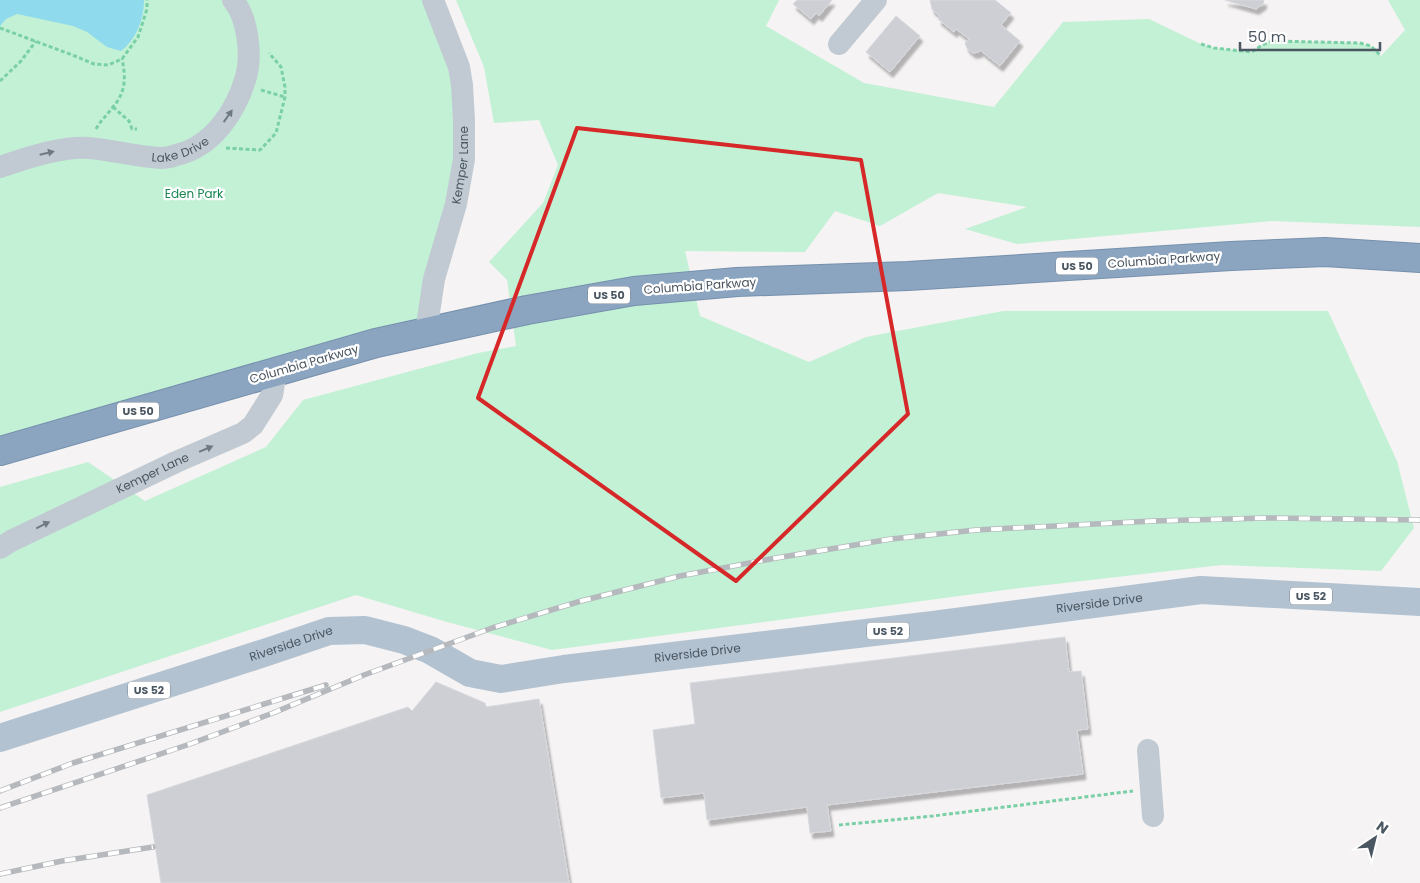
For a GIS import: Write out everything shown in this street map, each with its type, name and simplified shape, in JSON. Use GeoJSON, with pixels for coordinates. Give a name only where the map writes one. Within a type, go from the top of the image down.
{"type":"FeatureCollection","features":[{"type":"Feature","properties":{"kind":"highway","name":"Columbia Parkway"},"geometry":{"type":"LineString","coordinates":[[0,451],[376,343],[527,310],[634,291],[734,282],[908,276],[1211,257],[1325,252],[1420,258]]}},
{"type":"Feature","properties":{"kind":"main road","name":"Riverside Drive"},"geometry":{"type":"LineString","coordinates":[[0,738],[329,631],[365,630],[404,640],[430,650],[470,673],[501,679],[569,669],[933,626],[1201,590],[1420,602]]}},
{"type":"Feature","properties":{"kind":"street","name":"Lake Drive"},"geometry":{"type":"LineString","coordinates":[[0,167],[51,152],[88,148],[164,158],[187,153],[207,140],[232,111],[239,98],[249,67],[248,40],[244,24],[233,0]]}},
{"type":"Feature","properties":{"kind":"street","name":"Kemper Lane"},"geometry":{"type":"LineString","coordinates":[[426,332],[434,278],[456,204],[464,159],[464,121],[459,67],[433,0]]}},
{"type":"Feature","properties":{"kind":"street"},"geometry":{"type":"LineString","coordinates":[[839,44],[876,0]]}},
{"type":"Feature","properties":{"kind":"street","name":"Kemper Lane"},"geometry":{"type":"LineString","coordinates":[[0,548],[176,462],[243,433],[253,425],[272,394],[276,372]]}},
{"type":"Feature","properties":{"kind":"street"},"geometry":{"type":"LineString","coordinates":[[1148,750],[1153,816]]}},
{"type":"Feature","properties":{"kind":"path"},"geometry":{"type":"LineString","coordinates":[[0,28],[94,64],[108,65],[122,58],[138,37],[147,9],[147,0]]}},
{"type":"Feature","properties":{"kind":"path"},"geometry":{"type":"LineString","coordinates":[[207,140],[229,149],[260,150],[276,132],[286,87],[281,67],[266,50],[248,40]]}},
{"type":"Feature","properties":{"kind":"path"},"geometry":{"type":"LineString","coordinates":[[0,81],[21,61],[36,41]]}},
{"type":"Feature","properties":{"kind":"path"},"geometry":{"type":"LineString","coordinates":[[1201,44],[1214,48],[1252,52],[1262,45],[1273,41],[1360,43],[1371,46],[1382,56]]}},
{"type":"Feature","properties":{"kind":"path"},"geometry":{"type":"LineString","coordinates":[[88,148],[100,122],[119,100],[125,74],[122,58]]}},
{"type":"Feature","properties":{"kind":"path"},"geometry":{"type":"LineString","coordinates":[[113,107],[129,121],[132,129],[137,129]]}},
{"type":"Feature","properties":{"kind":"path"},"geometry":{"type":"LineString","coordinates":[[839,825],[933,816],[1151,788]]}},
{"type":"Feature","properties":{"kind":"highlighted area"},"geometry":{"type":"Polygon","coordinates":[[[577,128],[861,160],[908,414],[736,581],[478,398],[577,128]]]}},
{"type":"Feature","properties":{"kind":"green space","name":"Eden Park"},"geometry":{"type":"Polygon","coordinates":[[[0,0],[433,0],[464,121],[426,332],[0,451],[0,0]]]}},
{"type":"Feature","properties":{"kind":"green space"},"geometry":{"type":"Polygon","coordinates":[[[456,0],[779,0],[766,26],[864,83],[994,107],[1063,22],[1149,19],[1201,44],[1214,48],[1252,52],[1262,45],[1273,41],[1360,43],[1371,46],[1381,56],[1405,30],[1388,0],[1420,0],[1420,227],[1272,221],[1017,244],[965,229],[1027,207],[938,193],[880,226],[835,211],[805,252],[685,251],[700,316],[809,362],[866,337],[1003,311],[1328,311],[1397,461],[1414,528],[1381,571],[1222,565],[1012,589],[552,650],[356,595],[0,712],[0,487],[88,462],[145,501],[266,447],[303,400],[478,353],[516,346],[507,280],[489,262],[543,203],[558,165],[539,120],[494,123],[484,67],[456,0]]]}},
{"type":"Feature","properties":{"kind":"water"},"geometry":{"type":"Polygon","coordinates":[[[0,0],[144,0],[141,22],[131,41],[121,51],[107,47],[87,32],[73,26],[17,14],[6,19],[0,26],[0,0]]]}},
{"type":"Feature","properties":{"kind":"building"},"geometry":{"type":"Polygon","coordinates":[[[797,0],[832,0],[819,16],[816,13],[811,19],[793,4],[797,0]]]}},
{"type":"Feature","properties":{"kind":"building"},"geometry":{"type":"Polygon","coordinates":[[[930,0],[995,0],[1011,13],[1001,25],[1020,41],[1000,66],[980,50],[973,53],[967,48],[965,43],[969,39],[956,29],[954,32],[938,19],[940,16],[932,9],[930,0]]]}},
{"type":"Feature","properties":{"kind":"building"},"geometry":{"type":"Polygon","coordinates":[[[1225,0],[1264,0],[1263,4],[1256,9],[1225,0]]]}},
{"type":"Feature","properties":{"kind":"building"},"geometry":{"type":"Polygon","coordinates":[[[896,16],[920,36],[890,72],[866,52],[896,16]]]}},
{"type":"Feature","properties":{"kind":"building"},"geometry":{"type":"Polygon","coordinates":[[[1065,637],[1069,672],[1081,671],[1088,729],[1077,730],[1083,774],[827,805],[831,831],[810,833],[807,807],[707,820],[704,793],[661,798],[653,730],[695,724],[690,683],[1065,637]]]}},
{"type":"Feature","properties":{"kind":"building"},"geometry":{"type":"Polygon","coordinates":[[[436,682],[485,703],[486,707],[539,699],[569,883],[161,883],[147,795],[408,707],[412,711],[436,682]]]}},
{"type":"Feature","properties":{"kind":"railway"},"geometry":{"type":"LineString","coordinates":[[0,808],[190,744],[273,713],[364,675],[492,628],[581,601],[680,576],[891,539],[976,530],[1153,521],[1266,518],[1420,520]]}},
{"type":"Feature","properties":{"kind":"railway"},"geometry":{"type":"LineString","coordinates":[[0,791],[73,763],[326,685]]}},
{"type":"Feature","properties":{"kind":"railway"},"geometry":{"type":"LineString","coordinates":[[0,874],[62,861],[153,847]]}}]}
